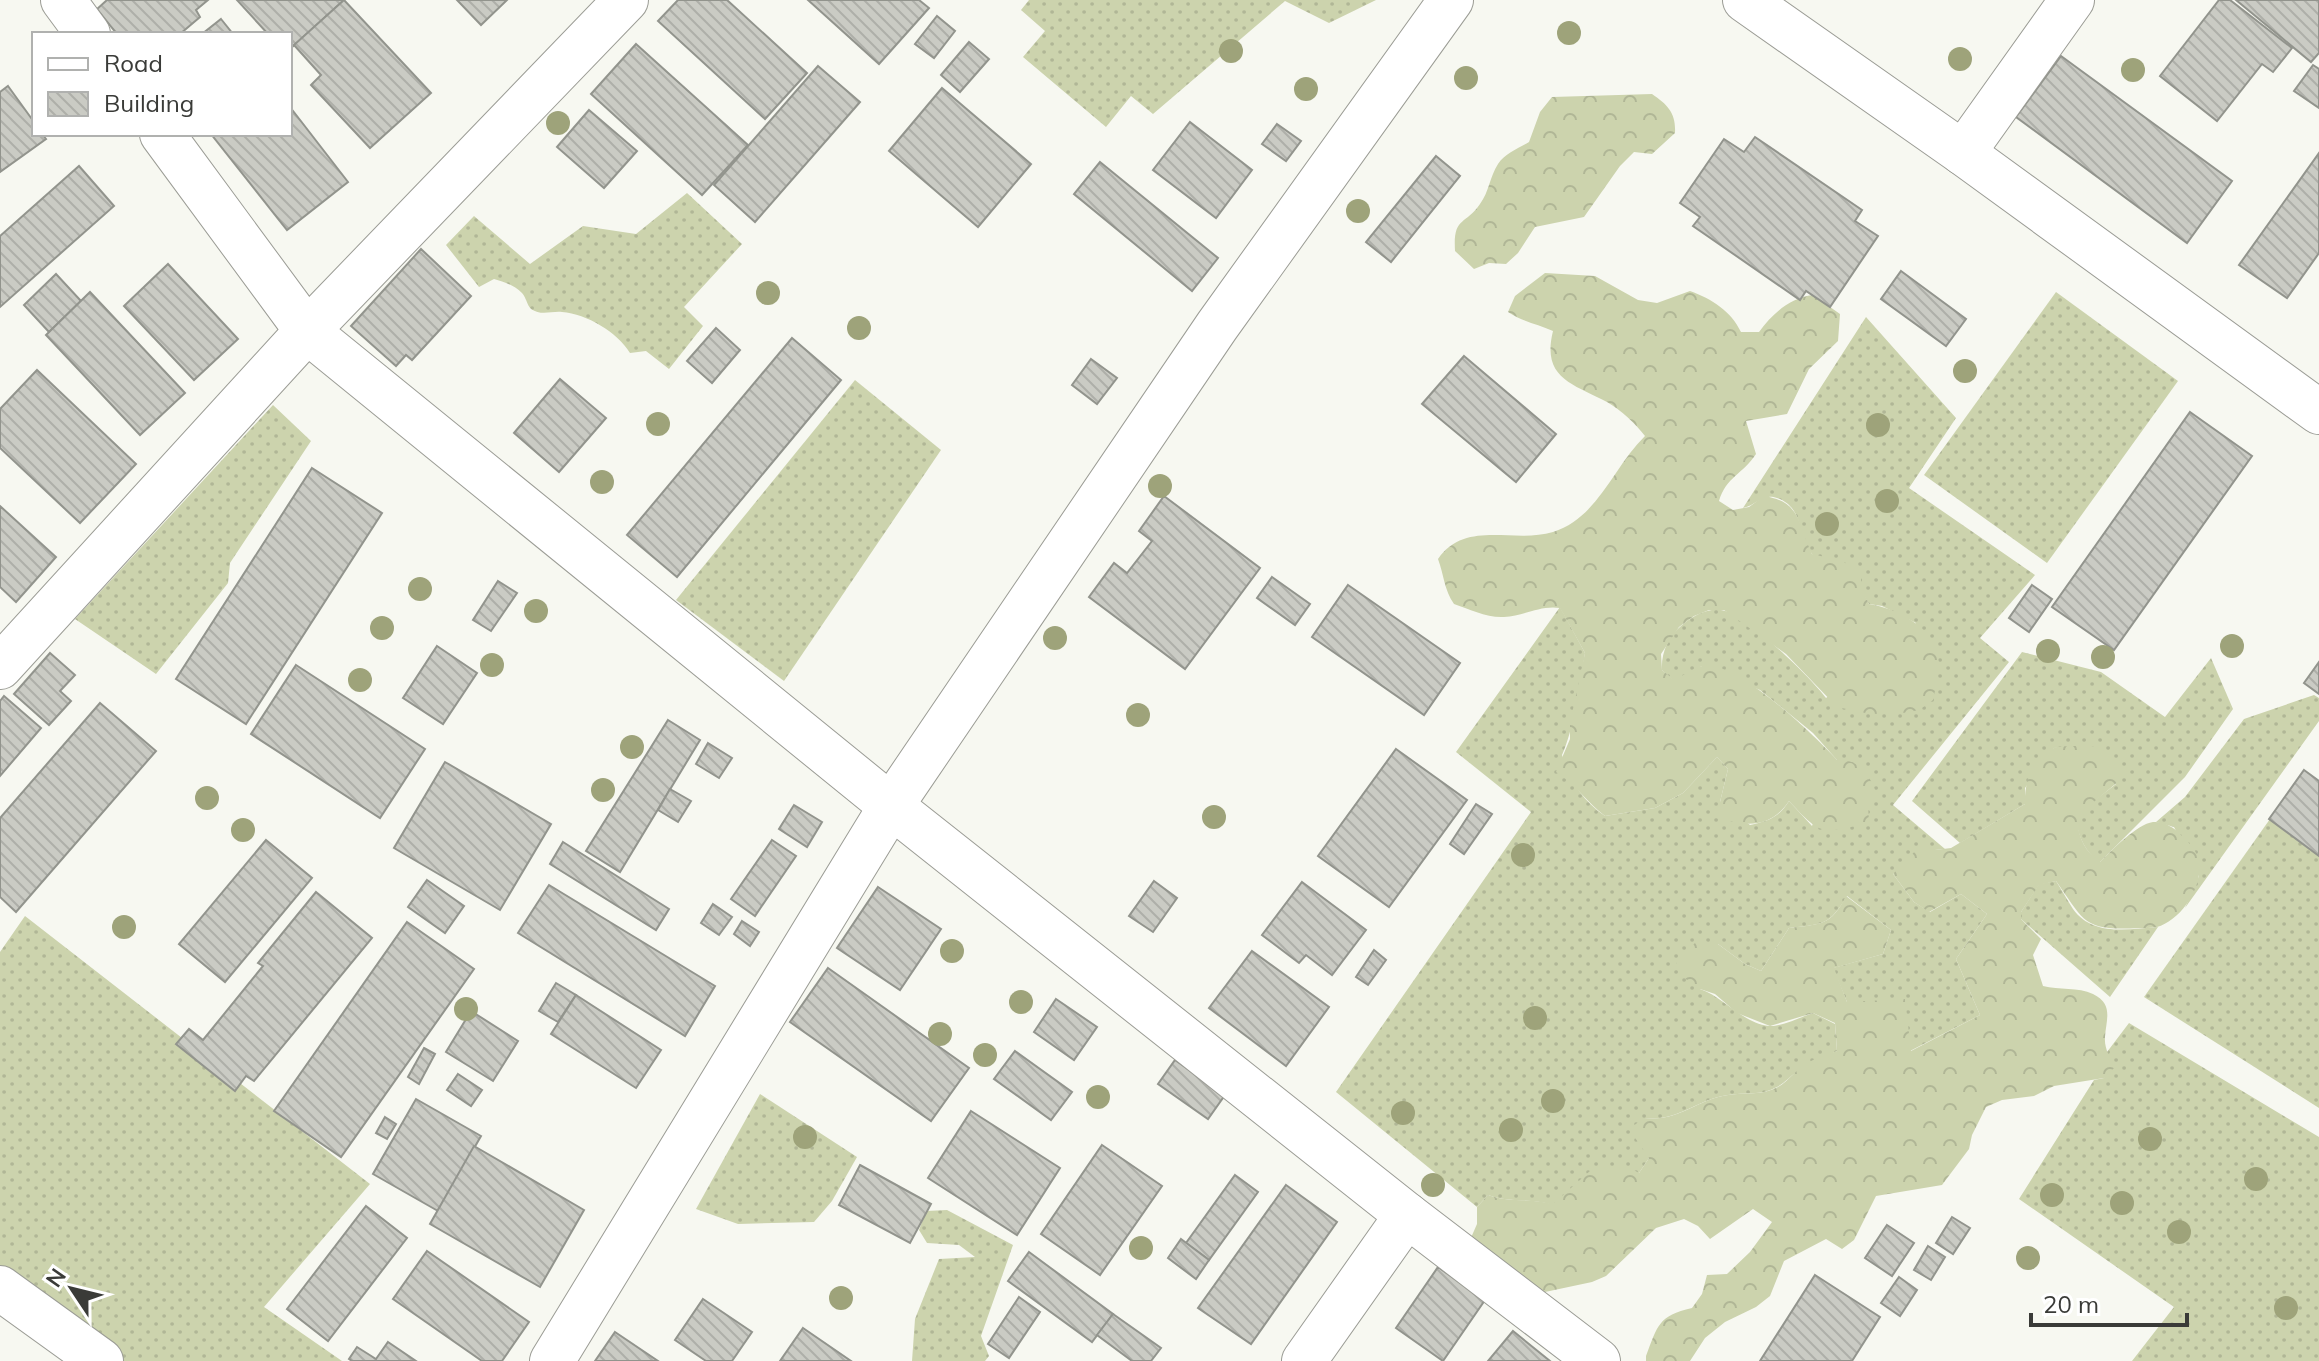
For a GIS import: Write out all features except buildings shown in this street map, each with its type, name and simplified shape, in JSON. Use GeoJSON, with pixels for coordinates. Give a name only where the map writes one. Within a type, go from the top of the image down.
{"type":"FeatureCollection","features":[{"type":"Feature","properties":{"kind":"street"},"geometry":{"type":"LineString","coordinates":[[63,0],[87,32]]}},
{"type":"Feature","properties":{"kind":"street"},"geometry":{"type":"LineString","coordinates":[[0,667],[307,331],[626,0]]}},
{"type":"Feature","properties":{"kind":"street"},"geometry":{"type":"LineString","coordinates":[[552,1361],[891,806],[1217,326],[1451,0]]}},
{"type":"Feature","properties":{"kind":"street"},"geometry":{"type":"LineString","coordinates":[[1745,0],[1963,153],[2319,412]]}},
{"type":"Feature","properties":{"kind":"street"},"geometry":{"type":"LineString","coordinates":[[1963,153],[2072,0]]}},
{"type":"Feature","properties":{"kind":"street"},"geometry":{"type":"LineString","coordinates":[[163,136],[307,331],[891,806],[1407,1215],[1598,1361]]}},
{"type":"Feature","properties":{"kind":"street"},"geometry":{"type":"LineString","coordinates":[[1304,1361],[1407,1215]]}},
{"type":"Feature","properties":{"kind":"street"},"geometry":{"type":"LineString","coordinates":[[0,1288],[101,1361]]}},
{"type":"Feature","properties":{"kind":"green space"},"geometry":{"type":"Polygon","coordinates":[[[1029,0],[1376,0],[1329,23],[1285,1],[1153,114],[1131,96],[1106,127],[1023,57],[1045,31],[1021,10],[1029,0]]]}},
{"type":"Feature","properties":{"kind":"green space"},"geometry":{"type":"Polygon","coordinates":[[[1652,94],[1670,110],[1675,133],[1652,154],[1634,152],[1620,166],[1584,217],[1535,227],[1518,253],[1506,264],[1489,263],[1474,269],[1455,251],[1458,227],[1483,199],[1501,160],[1529,142],[1540,112],[1552,97],[1652,94]]]}},
{"type":"Feature","properties":{"kind":"green space"},"geometry":{"type":"Polygon","coordinates":[[[687,193],[742,244],[684,307],[703,326],[669,369],[646,351],[630,353],[609,331],[591,320],[572,313],[535,311],[522,293],[509,284],[494,279],[479,287],[446,245],[474,216],[530,264],[583,226],[636,234],[687,193]]]}},
{"type":"Feature","properties":{"kind":"green space"},"geometry":{"type":"Polygon","coordinates":[[[1545,273],[1595,276],[1638,300],[1657,303],[1690,291],[1720,307],[1741,332],[1759,332],[1783,308],[1797,299],[1813,295],[1840,314],[1838,341],[1809,369],[1787,414],[1746,421],[1756,454],[1726,486],[1719,501],[1733,510],[1749,507],[1764,496],[1786,504],[1797,516],[1812,554],[1842,561],[1861,572],[1861,588],[1869,604],[1889,609],[1917,624],[1936,649],[1938,674],[1933,700],[1919,710],[1903,713],[1870,714],[1837,707],[1786,654],[1724,610],[1709,610],[1694,616],[1679,627],[1661,654],[1662,670],[1674,680],[1702,666],[1717,667],[1734,674],[1774,701],[1837,760],[1851,762],[1861,768],[1875,790],[1868,804],[1869,823],[1824,830],[1809,821],[1789,801],[1774,816],[1758,823],[1739,823],[1719,818],[1728,769],[1717,757],[1683,793],[1655,808],[1605,816],[1556,772],[1570,739],[1570,723],[1585,653],[1560,608],[1498,617],[1454,604],[1451,599],[1438,559],[1449,547],[1476,536],[1538,535],[1569,525],[1593,504],[1645,436],[1618,409],[1563,378],[1552,360],[1553,331],[1508,312],[1515,296],[1545,273]]]}},
{"type":"Feature","properties":{"kind":"green space"},"geometry":{"type":"Polygon","coordinates":[[[2056,292],[2178,381],[2047,563],[1924,475],[2056,292]]]}},
{"type":"Feature","properties":{"kind":"green space"},"geometry":{"type":"Polygon","coordinates":[[[1866,317],[1956,418],[1909,488],[2035,575],[1980,638],[2009,662],[1893,805],[1945,849],[1935,850],[1893,874],[1914,902],[1930,912],[1961,894],[1987,914],[1956,959],[1980,1015],[1910,1051],[1847,1002],[1833,968],[1883,954],[1891,930],[1847,896],[1824,922],[1789,928],[1761,971],[1745,964],[1718,944],[1700,989],[1759,1024],[1774,1026],[1813,1013],[1835,1024],[1837,1051],[1771,1090],[1734,1094],[1706,1101],[1667,1117],[1644,1118],[1649,1158],[1639,1173],[1591,1171],[1553,1205],[1488,1195],[1477,1207],[1336,1092],[1531,812],[1456,752],[1560,607],[1585,653],[1573,720],[1562,755],[1578,789],[1597,810],[1605,816],[1655,808],[1683,793],[1717,757],[1728,769],[1720,802],[1750,825],[1773,818],[1789,801],[1812,826],[1837,760],[1813,733],[1760,690],[1702,666],[1674,681],[1662,670],[1662,664],[1664,652],[1676,630],[1700,614],[1721,610],[1760,633],[1826,698],[1916,623],[1882,606],[1869,604],[1857,587],[1813,555],[1796,516],[1786,503],[1767,497],[1743,508],[1866,317]]]}},
{"type":"Feature","properties":{"kind":"green space"},"geometry":{"type":"Polygon","coordinates":[[[855,380],[941,450],[784,681],[676,600],[855,380]]]}},
{"type":"Feature","properties":{"kind":"green space"},"geometry":{"type":"Polygon","coordinates":[[[273,405],[311,441],[230,563],[228,583],[156,674],[75,619],[273,405]]]}},
{"type":"Feature","properties":{"kind":"green space"},"geometry":{"type":"Polygon","coordinates":[[[2022,652],[2101,672],[2165,717],[2211,658],[2233,709],[2185,777],[2099,863],[2083,844],[2076,820],[2086,807],[2116,784],[2071,747],[2054,748],[2025,788],[2025,804],[1960,843],[1912,801],[2022,652]]]}},
{"type":"Feature","properties":{"kind":"green space"},"geometry":{"type":"Polygon","coordinates":[[[2314,695],[2319,698],[2319,721],[2185,908],[2199,876],[2174,827],[2156,822],[2185,797],[2244,719],[2314,695]]]}},
{"type":"Feature","properties":{"kind":"green space"},"geometry":{"type":"Polygon","coordinates":[[[2087,745],[2110,754],[2126,773],[2077,820],[2081,839],[2090,853],[2100,862],[2132,833],[2157,822],[2178,831],[2193,848],[2199,863],[2199,875],[2191,897],[2176,916],[2157,927],[2106,928],[2087,921],[2056,881],[2039,885],[2021,912],[2021,919],[2041,939],[2033,955],[2043,986],[2087,992],[2104,1003],[2107,1013],[2105,1045],[2115,1067],[2104,1078],[2054,1086],[2034,1096],[2002,1100],[1986,1107],[1972,1135],[1969,1149],[1942,1185],[1876,1196],[1854,1240],[1842,1249],[1826,1239],[1784,1261],[1770,1296],[1756,1307],[1725,1322],[1705,1338],[1690,1361],[1646,1361],[1646,1356],[1661,1323],[1672,1315],[1692,1308],[1702,1294],[1707,1275],[1727,1274],[1750,1252],[1772,1222],[1753,1209],[1710,1239],[1698,1226],[1684,1219],[1656,1228],[1606,1276],[1545,1292],[1531,1299],[1470,1240],[1477,1224],[1477,1207],[1488,1195],[1553,1204],[1590,1171],[1623,1164],[1639,1173],[1649,1158],[1629,1129],[1644,1118],[1667,1117],[1728,1095],[1772,1090],[1807,1063],[1837,1051],[1835,1023],[1813,1013],[1770,1026],[1737,1013],[1715,994],[1700,989],[1683,977],[1676,962],[1698,940],[1718,944],[1745,964],[1761,971],[1789,928],[1824,922],[1841,906],[1846,896],[1891,930],[1883,954],[1834,968],[1847,1002],[1905,999],[1911,1051],[1980,1015],[1956,959],[1987,914],[1961,894],[1929,912],[1914,902],[1893,874],[1921,845],[1935,850],[1951,848],[2025,804],[2031,771],[2046,752],[2058,747],[2087,745]]]}},
{"type":"Feature","properties":{"kind":"green space"},"geometry":{"type":"Polygon","coordinates":[[[2270,819],[2319,854],[2319,1108],[2144,997],[2270,819]]]}},
{"type":"Feature","properties":{"kind":"green space"},"geometry":{"type":"Polygon","coordinates":[[[2056,881],[2073,909],[2091,924],[2124,930],[2158,927],[2110,997],[2021,919],[2021,912],[2039,884],[2056,881]]]}},
{"type":"Feature","properties":{"kind":"green space"},"geometry":{"type":"Polygon","coordinates":[[[25,916],[370,1184],[264,1307],[342,1361],[113,1361],[0,1268],[0,952],[25,916]]]}},
{"type":"Feature","properties":{"kind":"green space"},"geometry":{"type":"Polygon","coordinates":[[[2129,1023],[2319,1137],[2319,1361],[2132,1361],[2174,1307],[2019,1199],[2094,1080],[2104,1078],[2107,1052],[2129,1023]]]}},
{"type":"Feature","properties":{"kind":"green space"},"geometry":{"type":"Polygon","coordinates":[[[760,1094],[857,1157],[832,1201],[814,1222],[738,1224],[696,1209],[760,1094]]]}},
{"type":"Feature","properties":{"kind":"green space"},"geometry":{"type":"Polygon","coordinates":[[[947,1210],[1013,1245],[981,1336],[989,1356],[985,1361],[912,1361],[915,1319],[939,1259],[975,1257],[959,1245],[927,1243],[919,1230],[926,1211],[947,1210]]]}}]}
